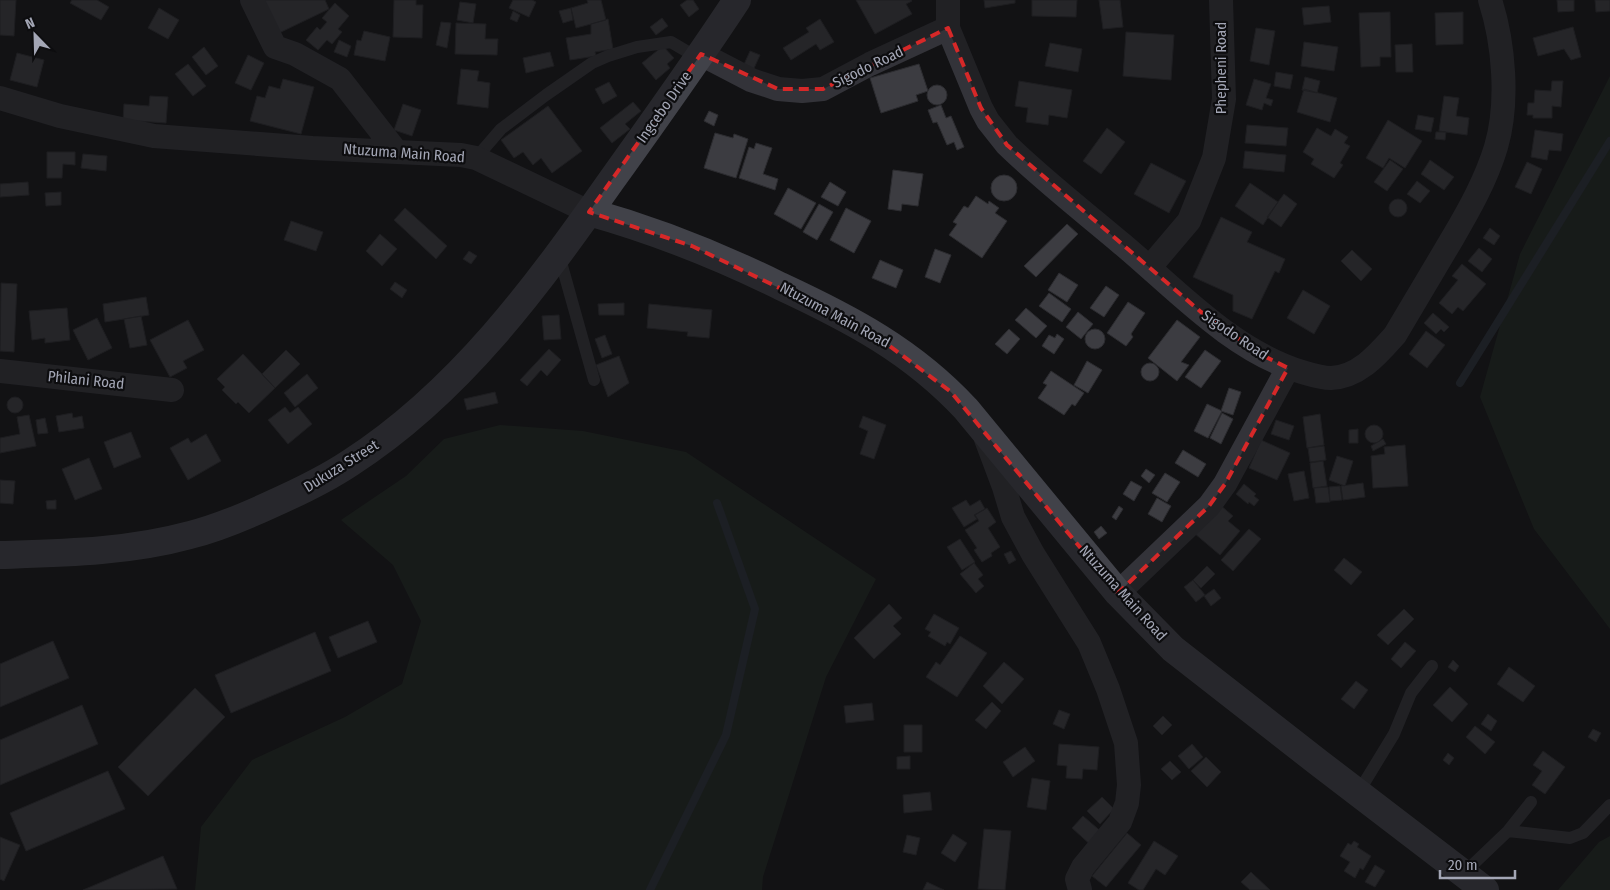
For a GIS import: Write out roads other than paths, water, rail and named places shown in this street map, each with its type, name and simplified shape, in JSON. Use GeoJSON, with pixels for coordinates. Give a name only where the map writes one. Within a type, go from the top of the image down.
{"type":"FeatureCollection","features":[{"type":"Feature","properties":{"kind":"street"},"geometry":{"type":"LineString","coordinates":[[252,0],[275,47],[296,54],[340,79],[396,151]]}},
{"type":"Feature","properties":{"kind":"street","name":"Ingcebo Drive"},"geometry":{"type":"LineString","coordinates":[[589,212],[700,56],[737,0]]}},
{"type":"Feature","properties":{"kind":"street","name":"Sigodo Road"},"geometry":{"type":"LineString","coordinates":[[948,0],[948,28],[981,108],[998,134],[1021,159],[1201,312],[1232,336],[1262,355],[1288,368],[1320,378],[1346,376],[1360,369],[1395,335],[1479,192],[1496,147],[1501,123],[1502,62],[1497,23],[1490,0]]}},
{"type":"Feature","properties":{"kind":"street","name":"Phepheni Road"},"geometry":{"type":"LineString","coordinates":[[1150,267],[1189,221],[1214,158],[1224,99],[1221,0]]}},
{"type":"Feature","properties":{"kind":"street","name":"Sigodo Road"},"geometry":{"type":"LineString","coordinates":[[700,56],[751,80],[778,89],[816,90],[822,89],[870,64],[948,28]]}},
{"type":"Feature","properties":{"kind":"street","name":"Ntuzuma Main Road"},"geometry":{"type":"LineString","coordinates":[[0,98],[60,116],[154,136],[312,148],[461,155],[476,158],[589,212],[640,226],[692,246],[804,297],[871,332],[918,364],[951,392],[1028,481],[1118,593],[1174,649],[1211,680],[1479,885]]}},
{"type":"Feature","properties":{"kind":"street","name":"Dukuza Street"},"geometry":{"type":"LineString","coordinates":[[0,555],[47,554],[126,548],[190,535],[250,514],[305,490],[358,458],[410,419],[450,382],[511,316],[589,212]]}},
{"type":"Feature","properties":{"kind":"street"},"geometry":{"type":"LineString","coordinates":[[1118,593],[1208,506],[1225,484],[1288,368]]}},
{"type":"Feature","properties":{"kind":"street","name":"Philani Road"},"geometry":{"type":"LineString","coordinates":[[0,371],[172,390]]}},
{"type":"Feature","properties":{"kind":"street"},"geometry":{"type":"LineString","coordinates":[[982,428],[1013,517],[1033,554],[1089,644],[1108,688],[1126,743],[1129,785],[1128,803],[1120,822],[1083,867],[1077,879],[1080,890]]}},
{"type":"Feature","properties":{"kind":"lane"},"geometry":{"type":"LineString","coordinates":[[476,158],[501,129],[592,63],[637,46],[671,42],[700,56]]}},
{"type":"Feature","properties":{"kind":"lane"},"geometry":{"type":"LineString","coordinates":[[559,254],[594,380]]}},
{"type":"Feature","properties":{"kind":"lane"},"geometry":{"type":"LineString","coordinates":[[1358,793],[1394,734],[1411,693],[1432,666]]}},
{"type":"Feature","properties":{"kind":"lane"},"geometry":{"type":"LineString","coordinates":[[1479,885],[1508,831],[1531,802]]}},
{"type":"Feature","properties":{"kind":"lane"},"geometry":{"type":"LineString","coordinates":[[1508,831],[1570,838],[1583,833],[1610,805]]}},
{"type":"Feature","properties":{"kind":"waterway"},"geometry":{"type":"LineString","coordinates":[[1460,383],[1610,141]]}},
{"type":"Feature","properties":{"kind":"waterway"},"geometry":{"type":"LineString","coordinates":[[650,890],[726,735],[755,609],[717,503]]}}]}
